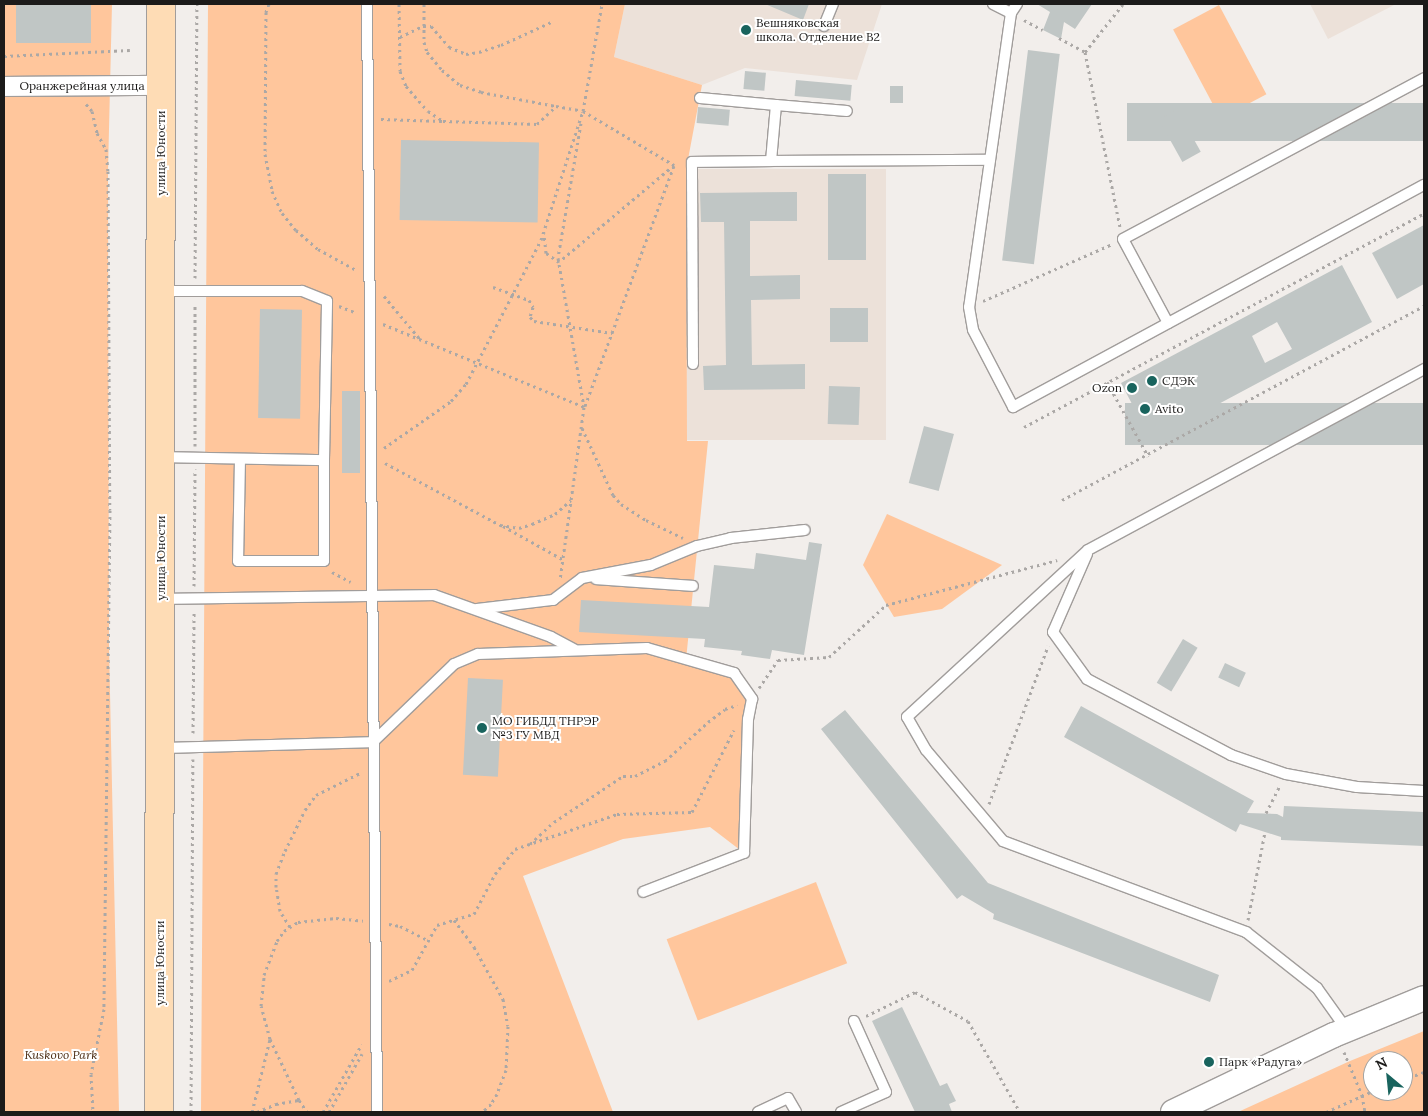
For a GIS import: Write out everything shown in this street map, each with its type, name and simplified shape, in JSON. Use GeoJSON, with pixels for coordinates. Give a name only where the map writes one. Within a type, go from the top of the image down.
{"type":"FeatureCollection","features":[{"type":"Feature","properties":{"kind":"main road","name":"улица Юности"},"geometry":{"type":"LineString","coordinates":[[159,1112],[161,4]]}},
{"type":"Feature","properties":{"kind":"street","name":"Оранжерейная улица"},"geometry":{"type":"LineString","coordinates":[[4,86],[161,85]]}},
{"type":"Feature","properties":{"kind":"street"},"geometry":{"type":"LineString","coordinates":[[1173,1112],[1347,1030],[1424,998]]}},
{"type":"Feature","properties":{"kind":"lane"},"geometry":{"type":"LineString","coordinates":[[367,4],[374,596],[373,742],[377,1112]]}},
{"type":"Feature","properties":{"kind":"lane"},"geometry":{"type":"LineString","coordinates":[[824,26],[833,4]]}},
{"type":"Feature","properties":{"kind":"lane"},"geometry":{"type":"LineString","coordinates":[[993,4],[1011,13]]}},
{"type":"Feature","properties":{"kind":"lane"},"geometry":{"type":"LineString","coordinates":[[1018,4],[1011,13],[969,307],[973,330],[1013,407],[1424,185]]}},
{"type":"Feature","properties":{"kind":"lane"},"geometry":{"type":"LineString","coordinates":[[1168,324],[1123,239],[1424,78]]}},
{"type":"Feature","properties":{"kind":"lane"},"geometry":{"type":"LineString","coordinates":[[700,98],[847,111]]}},
{"type":"Feature","properties":{"kind":"lane"},"geometry":{"type":"LineString","coordinates":[[771,161],[776,104]]}},
{"type":"Feature","properties":{"kind":"lane"},"geometry":{"type":"LineString","coordinates":[[693,364],[692,162],[990,160]]}},
{"type":"Feature","properties":{"kind":"lane"},"geometry":{"type":"LineString","coordinates":[[161,291],[302,291],[327,301],[324,561],[238,560],[240,459]]}},
{"type":"Feature","properties":{"kind":"lane"},"geometry":{"type":"LineString","coordinates":[[1347,1030],[1317,988],[1246,932],[1003,841],[926,750],[907,718],[1088,550],[1424,369]]}},
{"type":"Feature","properties":{"kind":"lane"},"geometry":{"type":"LineString","coordinates":[[161,457],[324,460]]}},
{"type":"Feature","properties":{"kind":"lane"},"geometry":{"type":"LineString","coordinates":[[474,610],[553,600],[582,578],[652,565],[697,546],[732,538],[804,530]]}},
{"type":"Feature","properties":{"kind":"lane"},"geometry":{"type":"LineString","coordinates":[[1088,550],[1053,632],[1087,679],[1231,755],[1286,774],[1357,787],[1424,791]]}},
{"type":"Feature","properties":{"kind":"lane"},"geometry":{"type":"LineString","coordinates":[[582,578],[693,586]]}},
{"type":"Feature","properties":{"kind":"lane"},"geometry":{"type":"LineString","coordinates":[[161,599],[434,595],[551,637],[574,649]]}},
{"type":"Feature","properties":{"kind":"lane"},"geometry":{"type":"LineString","coordinates":[[160,748],[373,742],[454,664],[478,654],[574,649],[647,648],[734,673],[752,699],[748,719],[744,854],[643,892]]}},
{"type":"Feature","properties":{"kind":"lane"},"geometry":{"type":"LineString","coordinates":[[842,1112],[886,1092],[854,1021]]}},
{"type":"Feature","properties":{"kind":"lane"},"geometry":{"type":"LineString","coordinates":[[758,1112],[788,1098],[796,1112]]}},
{"type":"Feature","properties":{"kind":"path"},"geometry":{"type":"LineString","coordinates":[[191,1112],[197,4]]}},
{"type":"Feature","properties":{"kind":"path"},"geometry":{"type":"LineString","coordinates":[[269,4],[266,12],[265,154],[272,190],[282,213],[296,230],[318,249],[370,279],[421,339]]}},
{"type":"Feature","properties":{"kind":"path"},"geometry":{"type":"LineString","coordinates":[[399,4],[400,71],[406,86],[428,111],[443,121]]}},
{"type":"Feature","properties":{"kind":"path"},"geometry":{"type":"LineString","coordinates":[[424,4],[427,52],[442,70],[460,84],[481,92],[583,111],[674,165],[692,166]]}},
{"type":"Feature","properties":{"kind":"path"},"geometry":{"type":"LineString","coordinates":[[584,407],[559,262],[602,4]]}},
{"type":"Feature","properties":{"kind":"path"},"geometry":{"type":"LineString","coordinates":[[969,307],[1123,239],[1085,52],[1123,4]]}},
{"type":"Feature","properties":{"kind":"path"},"geometry":{"type":"LineString","coordinates":[[1011,13],[1043,30]]}},
{"type":"Feature","properties":{"kind":"path"},"geometry":{"type":"LineString","coordinates":[[400,37],[424,26],[431,26],[450,47],[466,54],[501,45],[551,22]]}},
{"type":"Feature","properties":{"kind":"path"},"geometry":{"type":"LineString","coordinates":[[1059,38],[1085,52]]}},
{"type":"Feature","properties":{"kind":"path"},"geometry":{"type":"LineString","coordinates":[[4,56],[130,50]]}},
{"type":"Feature","properties":{"kind":"path"},"geometry":{"type":"LineString","coordinates":[[70,86],[92,111],[96,133],[106,150],[108,171],[110,520],[104,1009],[91,1074],[93,1112]]}},
{"type":"Feature","properties":{"kind":"path"},"geometry":{"type":"LineString","coordinates":[[368,118],[537,124],[556,106]]}},
{"type":"Feature","properties":{"kind":"path"},"geometry":{"type":"LineString","coordinates":[[562,559],[372,457],[451,401],[466,384],[543,232],[583,111]]}},
{"type":"Feature","properties":{"kind":"path"},"geometry":{"type":"LineString","coordinates":[[559,262],[674,165]]}},
{"type":"Feature","properties":{"kind":"path"},"geometry":{"type":"LineString","coordinates":[[557,597],[584,407],[674,165]]}},
{"type":"Feature","properties":{"kind":"path"},"geometry":{"type":"LineString","coordinates":[[1024,427],[1424,213]]}},
{"type":"Feature","properties":{"kind":"path"},"geometry":{"type":"LineString","coordinates":[[543,232],[546,253],[559,262]]}},
{"type":"Feature","properties":{"kind":"path"},"geometry":{"type":"LineString","coordinates":[[494,287],[530,300],[532,303],[530,317],[534,321],[612,333]]}},
{"type":"Feature","properties":{"kind":"path"},"geometry":{"type":"LineString","coordinates":[[327,301],[584,407]]}},
{"type":"Feature","properties":{"kind":"path"},"geometry":{"type":"LineString","coordinates":[[1062,500],[1148,456],[1424,306]]}},
{"type":"Feature","properties":{"kind":"path"},"geometry":{"type":"LineString","coordinates":[[1107,382],[1148,456]]}},
{"type":"Feature","properties":{"kind":"path"},"geometry":{"type":"LineString","coordinates":[[581,428],[605,482],[621,504],[646,520],[697,546]]}},
{"type":"Feature","properties":{"kind":"path"},"geometry":{"type":"LineString","coordinates":[[500,525],[520,528],[532,524],[555,514],[571,500]]}},
{"type":"Feature","properties":{"kind":"path"},"geometry":{"type":"LineString","coordinates":[[530,844],[554,822],[623,776],[635,776],[665,761],[726,709],[752,699],[778,660],[829,657],[886,605],[979,582],[1088,550]]}},
{"type":"Feature","properties":{"kind":"path"},"geometry":{"type":"LineString","coordinates":[[312,561],[374,596]]}},
{"type":"Feature","properties":{"kind":"path"},"geometry":{"type":"LineString","coordinates":[[984,818],[1053,632]]}},
{"type":"Feature","properties":{"kind":"path"},"geometry":{"type":"LineString","coordinates":[[377,986],[412,970],[437,925],[474,914],[495,874],[515,849],[617,814],[692,812],[736,726],[748,719]]}},
{"type":"Feature","properties":{"kind":"path"},"geometry":{"type":"LineString","coordinates":[[290,927],[280,911],[276,874],[305,810],[310,801],[322,791],[363,771],[374,769]]}},
{"type":"Feature","properties":{"kind":"path"},"geometry":{"type":"LineString","coordinates":[[1266,813],[1286,774]]}},
{"type":"Feature","properties":{"kind":"path"},"geometry":{"type":"LineString","coordinates":[[1246,932],[1266,832]]}},
{"type":"Feature","properties":{"kind":"path"},"geometry":{"type":"LineString","coordinates":[[307,1112],[299,1100],[270,1039],[260,1006],[264,975],[276,941],[298,922],[336,918],[400,926],[429,941]]}},
{"type":"Feature","properties":{"kind":"path"},"geometry":{"type":"LineString","coordinates":[[454,920],[474,947],[503,999],[508,1026],[506,1070],[497,1094],[491,1104],[482,1112]]}},
{"type":"Feature","properties":{"kind":"path"},"geometry":{"type":"LineString","coordinates":[[854,1021],[915,992],[968,1021],[1020,1112]]}},
{"type":"Feature","properties":{"kind":"path"},"geometry":{"type":"LineString","coordinates":[[323,1112],[377,1017]]}},
{"type":"Feature","properties":{"kind":"path"},"geometry":{"type":"LineString","coordinates":[[252,1112],[270,1039]]}},
{"type":"Feature","properties":{"kind":"path"},"geometry":{"type":"LineString","coordinates":[[1326,1112],[1362,1095],[1364,1112]]}},
{"type":"Feature","properties":{"kind":"path"},"geometry":{"type":"LineString","coordinates":[[257,1112],[276,1104],[299,1100]]}},
{"type":"Feature","properties":{"kind":"shaded area","name":"Вешняковская школа. Отделение В2"},"geometry":{"type":"Polygon","coordinates":[[[625,4],[882,4],[857,80],[745,68],[702,85],[614,57],[625,4]]]}},
{"type":"Feature","properties":{"kind":"shaded area"},"geometry":{"type":"Polygon","coordinates":[[[1310,4],[1396,4],[1328,39],[1310,4]]]}},
{"type":"Feature","properties":{"kind":"shaded area"},"geometry":{"type":"Polygon","coordinates":[[[686,169],[886,169],[886,440],[686,440],[686,169]]]}},
{"type":"Feature","properties":{"kind":"green space","name":"Kuskovo Park"},"geometry":{"type":"Polygon","coordinates":[[[4,4],[112,4],[108,171],[109,646],[119,1112],[4,1112],[4,4]]]}},
{"type":"Feature","properties":{"kind":"green space"},"geometry":{"type":"Polygon","coordinates":[[[208,4],[625,4],[614,57],[702,85],[686,170],[687,441],[708,441],[686,660],[734,673],[752,699],[744,853],[710,827],[623,839],[523,876],[613,1112],[201,1112],[208,4]]]}},
{"type":"Feature","properties":{"kind":"green space"},"geometry":{"type":"Polygon","coordinates":[[[1219,5],[1266,94],[1221,119],[1173,29],[1219,5]]]}},
{"type":"Feature","properties":{"kind":"green space"},"geometry":{"type":"Polygon","coordinates":[[[887,514],[1002,565],[942,609],[894,617],[863,565],[887,514]]]}},
{"type":"Feature","properties":{"kind":"green space"},"geometry":{"type":"Polygon","coordinates":[[[816,882],[847,963],[698,1021],[667,939],[816,882]]]}},
{"type":"Feature","properties":{"kind":"green space"},"geometry":{"type":"Polygon","coordinates":[[[1424,1031],[1424,1112],[1238,1112],[1363,1056],[1363,1101],[1413,1101],[1413,1051],[1375,1051],[1424,1031]]]}},
{"type":"Feature","properties":{"kind":"building"},"geometry":{"type":"Polygon","coordinates":[[[16,4],[91,4],[91,43],[16,43],[16,4]]]}},
{"type":"Feature","properties":{"kind":"building"},"geometry":{"type":"Polygon","coordinates":[[[765,4],[809,4],[803,20],[765,4]]]}},
{"type":"Feature","properties":{"kind":"building"},"geometry":{"type":"Polygon","coordinates":[[[1037,4],[1092,4],[1075,29],[1064,22],[1061,39],[1043,30],[1050,12],[1037,4]]]}},
{"type":"Feature","properties":{"kind":"building"},"geometry":{"type":"Polygon","coordinates":[[[1028,50],[1060,54],[1034,264],[1002,260],[1028,50]]]}},
{"type":"Feature","properties":{"kind":"building"},"geometry":{"type":"Polygon","coordinates":[[[745,71],[766,73],[764,91],[743,89],[745,71]]]}},
{"type":"Feature","properties":{"kind":"building"},"geometry":{"type":"Polygon","coordinates":[[[796,80],[852,85],[850,101],[795,96],[796,80]]]}},
{"type":"Feature","properties":{"kind":"building"},"geometry":{"type":"Polygon","coordinates":[[[890,86],[903,86],[903,103],[890,103],[890,86]]]}},
{"type":"Feature","properties":{"kind":"building"},"geometry":{"type":"Polygon","coordinates":[[[1127,103],[1424,103],[1424,141],[1127,141],[1127,103]]]}},
{"type":"Feature","properties":{"kind":"building"},"geometry":{"type":"Polygon","coordinates":[[[698,107],[730,110],[728,126],[697,123],[698,107]]]}},
{"type":"Feature","properties":{"kind":"building"},"geometry":{"type":"Polygon","coordinates":[[[1177,109],[1201,152],[1182,162],[1159,119],[1177,109]]]}},
{"type":"Feature","properties":{"kind":"building"},"geometry":{"type":"Polygon","coordinates":[[[401,140],[539,142],[538,222],[400,220],[401,140]]]}},
{"type":"Feature","properties":{"kind":"building"},"geometry":{"type":"Polygon","coordinates":[[[828,174],[866,174],[866,260],[828,260],[828,174]]]}},
{"type":"Feature","properties":{"kind":"building"},"geometry":{"type":"Polygon","coordinates":[[[797,192],[797,221],[750,221],[750,276],[800,275],[800,299],[751,300],[752,365],[805,364],[805,389],[704,390],[703,366],[726,365],[724,222],[701,222],[700,193],[797,192]]]}},
{"type":"Feature","properties":{"kind":"building"},"geometry":{"type":"Polygon","coordinates":[[[1424,225],[1424,284],[1397,299],[1372,253],[1424,225]]]}},
{"type":"Feature","properties":{"kind":"building"},"geometry":{"type":"Polygon","coordinates":[[[1342,265],[1372,322],[1151,440],[1121,383],[1342,265]],[[1277,322],[1252,336],[1265,363],[1292,349],[1277,322]]]}},
{"type":"Feature","properties":{"kind":"building"},"geometry":{"type":"Polygon","coordinates":[[[830,308],[868,308],[868,342],[830,342],[830,308]]]}},
{"type":"Feature","properties":{"kind":"building"},"geometry":{"type":"Polygon","coordinates":[[[260,309],[302,310],[300,419],[258,418],[260,309]]]}},
{"type":"Feature","properties":{"kind":"building"},"geometry":{"type":"Polygon","coordinates":[[[829,386],[860,387],[859,425],[828,424],[829,386]]]}},
{"type":"Feature","properties":{"kind":"building"},"geometry":{"type":"Polygon","coordinates":[[[342,391],[360,391],[360,473],[342,473],[342,391]]]}},
{"type":"Feature","properties":{"kind":"building"},"geometry":{"type":"Polygon","coordinates":[[[1125,403],[1424,403],[1424,445],[1125,445],[1125,403]]]}},
{"type":"Feature","properties":{"kind":"building"},"geometry":{"type":"Polygon","coordinates":[[[924,426],[954,434],[939,491],[909,483],[924,426]]]}},
{"type":"Feature","properties":{"kind":"building"},"geometry":{"type":"Polygon","coordinates":[[[809,542],[822,544],[804,655],[772,650],[770,659],[741,655],[742,651],[704,647],[705,639],[579,632],[581,600],[709,607],[714,565],[754,569],[756,553],[806,560],[809,542]]]}},
{"type":"Feature","properties":{"kind":"building"},"geometry":{"type":"Polygon","coordinates":[[[1183,639],[1198,648],[1171,691],[1157,683],[1183,639]]]}},
{"type":"Feature","properties":{"kind":"building"},"geometry":{"type":"Polygon","coordinates":[[[1225,663],[1246,673],[1239,687],[1218,678],[1225,663]]]}},
{"type":"Feature","properties":{"kind":"building","name":"МО ГИБДД ТНРЭР №3 ГУ МВД"},"geometry":{"type":"Polygon","coordinates":[[[468,678],[503,680],[498,777],[463,775],[468,678]]]}},
{"type":"Feature","properties":{"kind":"building"},"geometry":{"type":"Polygon","coordinates":[[[1081,706],[1254,801],[1247,813],[1277,814],[1283,817],[1284,806],[1424,812],[1424,846],[1281,840],[1281,837],[1240,824],[1236,832],[1064,737],[1081,706]]]}},
{"type":"Feature","properties":{"kind":"building"},"geometry":{"type":"Polygon","coordinates":[[[845,710],[988,883],[1219,975],[1210,1002],[993,919],[994,914],[962,895],[957,899],[821,729],[845,710]]]}},
{"type":"Feature","properties":{"kind":"building"},"geometry":{"type":"Polygon","coordinates":[[[902,1007],[940,1086],[947,1083],[956,1101],[949,1104],[952,1112],[915,1112],[872,1021],[902,1007]]]}},
{"type":"Feature","properties":{"kind":"place","name":"Вешняковская школа. Отделение В2"},"geometry":{"type":"Point","coordinates":[746,30]}},
{"type":"Feature","properties":{"kind":"place","name":"СДЭК"},"geometry":{"type":"Point","coordinates":[1152,381]}},
{"type":"Feature","properties":{"kind":"place","name":"Ozon"},"geometry":{"type":"Point","coordinates":[1132,388]}},
{"type":"Feature","properties":{"kind":"place","name":"Avito"},"geometry":{"type":"Point","coordinates":[1145,409]}},
{"type":"Feature","properties":{"kind":"place","name":"МО ГИБДД ТНРЭР №3 ГУ МВД"},"geometry":{"type":"Point","coordinates":[482,728]}},
{"type":"Feature","properties":{"kind":"place","name":"Парк «Радуга»"},"geometry":{"type":"Point","coordinates":[1209,1062]}}]}
